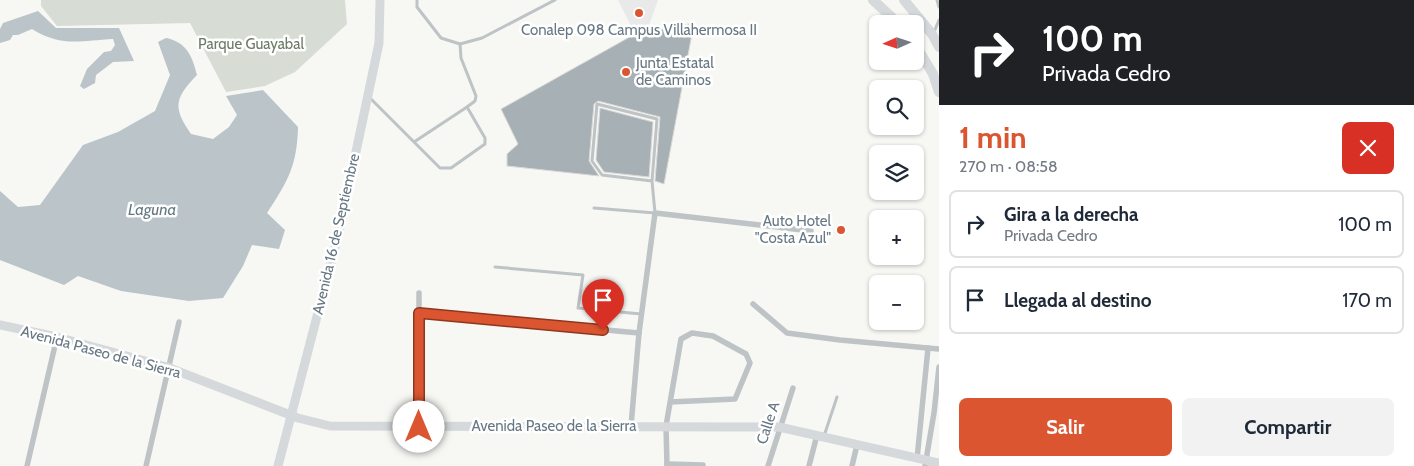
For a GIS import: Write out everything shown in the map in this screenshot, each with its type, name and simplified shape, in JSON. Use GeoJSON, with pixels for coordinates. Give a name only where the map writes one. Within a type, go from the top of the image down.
{"type":"FeatureCollection","features":[{"type":"Feature","properties":{"kind":"main road","name":"Avenida 16 de Septiembre"},"geometry":{"type":"LineString","coordinates":[[278,466],[339,232],[379,44],[380,0]]}},
{"type":"Feature","properties":{"kind":"main road"},"geometry":{"type":"LineString","coordinates":[[874,0],[890,15]]}},
{"type":"Feature","properties":{"kind":"main road"},"geometry":{"type":"LineString","coordinates":[[904,0],[932,34],[939,48]]}},
{"type":"Feature","properties":{"kind":"main road"},"geometry":{"type":"LineString","coordinates":[[924,58],[936,76],[939,92]]}},
{"type":"Feature","properties":{"kind":"main road","name":"Avenida Paseo de la Sierra"},"geometry":{"type":"LineString","coordinates":[[0,325],[57,337],[167,367],[291,416],[330,426],[780,427],[928,463]]}},
{"type":"Feature","properties":{"kind":"street"},"geometry":{"type":"LineString","coordinates":[[631,426],[639,333],[655,214],[812,231]]}},
{"type":"Feature","properties":{"kind":"street"},"geometry":{"type":"LineString","coordinates":[[419,293],[419,427]]}},
{"type":"Feature","properties":{"kind":"street"},"geometry":{"type":"LineString","coordinates":[[753,304],[787,333],[939,349]]}},
{"type":"Feature","properties":{"kind":"street"},"geometry":{"type":"LineString","coordinates":[[419,313],[639,333]]}},
{"type":"Feature","properties":{"kind":"street"},"geometry":{"type":"LineString","coordinates":[[146,466],[167,367],[179,322]]}},
{"type":"Feature","properties":{"kind":"street"},"geometry":{"type":"LineString","coordinates":[[670,402],[735,399],[750,363],[746,354],[713,336],[692,332],[680,339],[666,426],[667,465],[703,465]]}},
{"type":"Feature","properties":{"kind":"street"},"geometry":{"type":"LineString","coordinates":[[27,466],[57,337]]}},
{"type":"Feature","properties":{"kind":"street"},"geometry":{"type":"LineString","coordinates":[[928,348],[928,463]]}},
{"type":"Feature","properties":{"kind":"street"},"geometry":{"type":"LineString","coordinates":[[928,463],[939,367]]}},
{"type":"Feature","properties":{"kind":"street","name":"Calle A"},"geometry":{"type":"LineString","coordinates":[[768,466],[793,388]]}},
{"type":"Feature","properties":{"kind":"street"},"geometry":{"type":"LineString","coordinates":[[809,466],[820,436]]}},
{"type":"Feature","properties":{"kind":"street"},"geometry":{"type":"LineString","coordinates":[[852,466],[857,445]]}},
{"type":"Feature","properties":{"kind":"lane"},"geometry":{"type":"LineString","coordinates":[[417,0],[417,7],[442,38],[460,44],[482,38],[555,0]]}},
{"type":"Feature","properties":{"kind":"lane"},"geometry":{"type":"LineString","coordinates":[[937,0],[939,7]]}},
{"type":"Feature","properties":{"kind":"lane"},"geometry":{"type":"LineString","coordinates":[[932,34],[939,20]]}},
{"type":"Feature","properties":{"kind":"lane"},"geometry":{"type":"LineString","coordinates":[[414,142],[475,101],[476,96],[461,58],[460,44]]}},
{"type":"Feature","properties":{"kind":"lane"},"geometry":{"type":"LineString","coordinates":[[368,95],[440,168],[451,168],[485,144],[484,138],[467,107]]}},
{"type":"Feature","properties":{"kind":"lane"},"geometry":{"type":"LineString","coordinates":[[594,208],[655,214],[652,180],[657,119],[597,104],[592,161],[602,175],[652,180]]}},
{"type":"Feature","properties":{"kind":"lane"},"geometry":{"type":"LineString","coordinates":[[495,267],[583,274],[578,308],[642,314]]}},
{"type":"Feature","properties":{"kind":"lane"},"geometry":{"type":"LineString","coordinates":[[820,436],[837,397]]}},
{"type":"Feature","properties":{"kind":"shaded area","name":"Conalep 098 Campus Villahermosa II"},"geometry":{"type":"Polygon","coordinates":[[[618,0],[658,0],[649,25],[635,34],[618,0]]]}},
{"type":"Feature","properties":{"kind":"green space","name":"Parque Guayabal"},"geometry":{"type":"Polygon","coordinates":[[[41,0],[345,0],[347,24],[295,72],[265,86],[226,92],[190,23],[57,26],[41,6],[41,0]]]}},
{"type":"Feature","properties":{"kind":"water"},"geometry":{"type":"Polygon","coordinates":[[[38,11],[56,28],[119,28],[134,61],[113,62],[96,75],[95,83],[84,89],[80,86],[87,69],[104,52],[111,51],[115,45],[113,39],[61,41],[42,35],[32,29],[18,35],[13,35],[10,40],[0,43],[0,29],[3,23],[38,11]]]}},
{"type":"Feature","properties":{"kind":"water","name":"Laguna"},"geometry":{"type":"Polygon","coordinates":[[[166,38],[183,46],[193,61],[197,75],[184,90],[179,103],[181,117],[191,134],[213,139],[229,127],[237,115],[226,96],[263,90],[298,127],[296,152],[290,173],[281,192],[267,213],[285,230],[279,249],[252,245],[243,266],[223,298],[189,301],[121,291],[78,276],[64,285],[0,260],[0,191],[18,207],[40,205],[83,145],[118,132],[155,111],[170,75],[158,42],[166,38]]]}},
{"type":"Feature","properties":{"kind":"building","name":"Junta Estatal de Caminos"},"geometry":{"type":"Polygon","coordinates":[[[694,23],[664,184],[655,181],[660,117],[598,101],[594,104],[589,161],[599,176],[507,166],[507,154],[518,144],[501,109],[635,34],[694,23]]]}},
{"type":"Feature","properties":{"kind":"building"},"geometry":{"type":"Polygon","coordinates":[[[600,108],[653,122],[649,177],[604,172],[596,160],[600,108]]]}},
{"type":"Feature","properties":{"kind":"place","name":"Conalep 098 Campus Villahermosa II"},"geometry":{"type":"Point","coordinates":[639,13]}},
{"type":"Feature","properties":{"kind":"place","name":"Junta Estatal de Caminos"},"geometry":{"type":"Point","coordinates":[626,72]}},
{"type":"Feature","properties":{"kind":"place","name":"Auto Hotel \"Costa Azul\""},"geometry":{"type":"Point","coordinates":[841,230]}},
{"type":"Feature","properties":{"kind":"route"},"geometry":{"type":"LineString","coordinates":[[419,427],[419,313],[603,330]]}}]}
